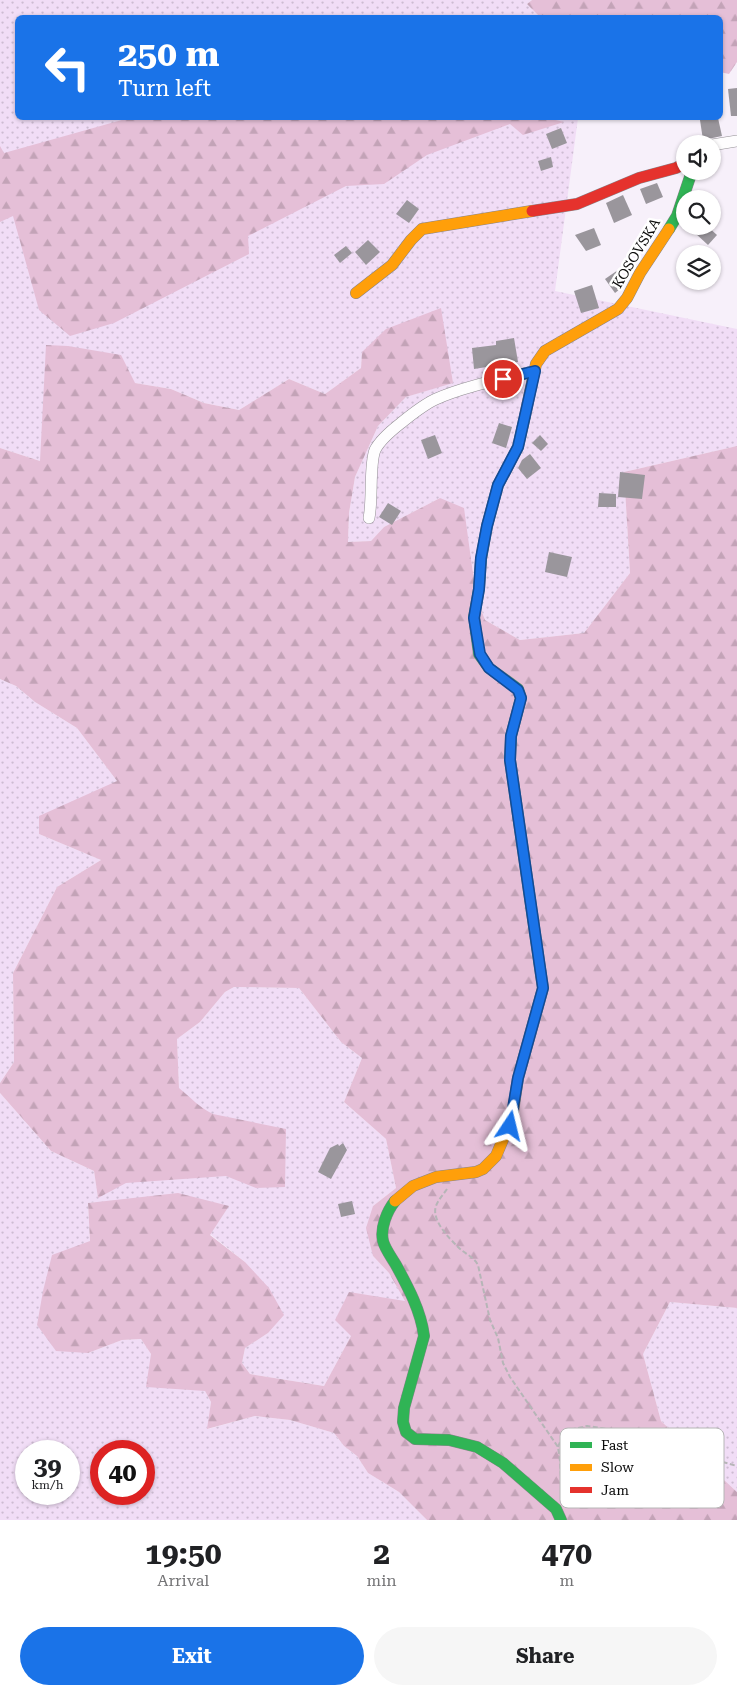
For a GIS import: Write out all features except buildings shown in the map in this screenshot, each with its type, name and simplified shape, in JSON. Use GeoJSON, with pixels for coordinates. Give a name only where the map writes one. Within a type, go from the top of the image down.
{"type":"FeatureCollection","features":[{"type":"Feature","properties":{"kind":"street"},"geometry":{"type":"LineString","coordinates":[[721,144],[737,141]]}},
{"type":"Feature","properties":{"kind":"street"},"geometry":{"type":"LineString","coordinates":[[356,293],[392,264],[410,240],[422,229],[577,204],[639,178],[676,168]]}},
{"type":"Feature","properties":{"kind":"street","name":"KOSOVSKA"},"geometry":{"type":"LineString","coordinates":[[457,1174],[476,1172],[483,1169],[496,1156],[510,1126],[518,1078],[543,988],[510,760],[511,736],[521,698],[518,690],[489,668],[480,654],[474,618],[487,526],[498,485],[518,447],[539,358],[545,351],[618,309],[627,298],[640,273],[677,216],[689,180]]}},
{"type":"Feature","properties":{"kind":"street"},"geometry":{"type":"LineString","coordinates":[[368,518],[371,507],[375,452],[378,445],[394,428],[435,399],[535,371]]}},
{"type":"Feature","properties":{"kind":"street"},"geometry":{"type":"LineString","coordinates":[[457,1174],[436,1177],[413,1186],[390,1208],[384,1223],[383,1241],[422,1320],[424,1335],[422,1348],[404,1402],[402,1422],[404,1430],[410,1437],[415,1439],[449,1440],[477,1447],[503,1463],[556,1509],[561,1520]]}},
{"type":"Feature","properties":{"kind":"path"},"geometry":{"type":"LineString","coordinates":[[457,1174],[436,1206],[438,1223],[459,1248],[474,1259],[478,1265],[490,1320],[498,1338],[503,1363],[510,1378],[558,1447],[560,1461]]}},
{"type":"Feature","properties":{"kind":"path"},"geometry":{"type":"LineString","coordinates":[[578,1428],[587,1426],[599,1428]]}},
{"type":"Feature","properties":{"kind":"path"},"geometry":{"type":"LineString","coordinates":[[558,1447],[560,1442]]}},
{"type":"Feature","properties":{"kind":"path"},"geometry":{"type":"LineString","coordinates":[[724,1461],[737,1466]]}},
{"type":"Feature","properties":{"kind":"shaded area"},"geometry":{"type":"Polygon","coordinates":[[[0,0],[532,0],[527,4],[538,15],[15,15],[15,120],[578,120],[555,291],[737,329],[737,446],[624,472],[630,573],[584,633],[520,640],[485,620],[440,498],[384,527],[371,541],[348,542],[349,513],[355,477],[378,426],[406,397],[453,382],[362,352],[361,368],[325,394],[289,379],[239,410],[204,403],[171,389],[135,383],[40,461],[0,448],[0,0]]]}},
{"type":"Feature","properties":{"kind":"shaded area"},"geometry":{"type":"Polygon","coordinates":[[[0,679],[16,686],[35,702],[77,728],[117,781],[39,834],[101,860],[57,887],[13,973],[14,1062],[0,1083],[0,679]]]}},
{"type":"Feature","properties":{"kind":"shaded area"},"geometry":{"type":"Polygon","coordinates":[[[234,987],[299,988],[341,1042],[362,1058],[344,1102],[386,1139],[396,1188],[373,1206],[373,1256],[389,1273],[406,1301],[351,1336],[324,1386],[250,1374],[242,1363],[245,1348],[268,1333],[245,1262],[210,1234],[229,1206],[116,1201],[88,1203],[90,1242],[88,1353],[122,1340],[141,1339],[151,1354],[205,1391],[211,1402],[208,1429],[255,1416],[290,1420],[334,1433],[344,1446],[357,1456],[368,1473],[399,1492],[427,1520],[0,1520],[0,1093],[51,1151],[94,1171],[98,1197],[179,1088],[177,1039],[200,1022],[225,992],[234,987]]]}},
{"type":"Feature","properties":{"kind":"shaded area"},"geometry":{"type":"Polygon","coordinates":[[[670,1302],[737,1308],[737,1492],[724,1480],[724,1428],[668,1428],[661,1421],[643,1354],[670,1302]]]}},
{"type":"Feature","properties":{"kind":"green space"},"geometry":{"type":"Polygon","coordinates":[[[532,0],[737,0],[737,62],[729,74],[723,73],[723,15],[538,15],[527,4],[532,0]]]}},
{"type":"Feature","properties":{"kind":"green space"},"geometry":{"type":"Polygon","coordinates":[[[122,120],[556,120],[564,122],[523,135],[510,124],[427,155],[384,184],[346,186],[248,236],[249,254],[114,323],[70,336],[39,310],[13,216],[0,222],[0,146],[4,153],[122,120]]]}},
{"type":"Feature","properties":{"kind":"green space"},"geometry":{"type":"Polygon","coordinates":[[[441,308],[453,383],[406,397],[378,426],[355,477],[349,513],[348,542],[371,541],[384,527],[440,498],[464,508],[476,596],[485,620],[520,640],[584,633],[630,573],[624,472],[737,446],[737,1308],[670,1302],[643,1354],[661,1421],[668,1428],[560,1428],[560,1508],[724,1508],[724,1480],[737,1492],[737,1520],[427,1520],[399,1492],[368,1473],[357,1456],[344,1446],[334,1433],[290,1420],[255,1416],[207,1429],[211,1402],[205,1391],[146,1387],[151,1354],[141,1339],[122,1340],[88,1353],[56,1351],[37,1325],[52,1255],[90,1241],[88,1203],[178,1193],[229,1206],[210,1235],[245,1262],[269,1288],[284,1315],[268,1333],[245,1348],[242,1363],[250,1374],[324,1386],[351,1336],[335,1320],[349,1292],[405,1301],[389,1273],[373,1256],[366,1228],[373,1206],[396,1188],[386,1139],[344,1102],[362,1058],[341,1042],[299,988],[234,987],[225,992],[200,1022],[177,1039],[179,1088],[195,1102],[213,1114],[286,1129],[285,1187],[256,1188],[226,1176],[126,1183],[98,1198],[94,1171],[51,1151],[0,1093],[0,1083],[14,1062],[13,973],[57,887],[101,860],[39,834],[39,816],[117,781],[77,728],[35,702],[16,686],[0,679],[0,448],[40,461],[46,345],[68,346],[121,355],[135,383],[171,389],[204,403],[239,410],[289,379],[325,394],[361,368],[362,352],[386,329],[441,308]]]}},
{"type":"Feature","properties":{"kind":"traffic: fast"},"geometry":{"type":"LineString","coordinates":[[669,229],[677,216],[689,180]]}},
{"type":"Feature","properties":{"kind":"traffic: fast"},"geometry":{"type":"LineString","coordinates":[[525,416],[518,447],[498,485],[487,526],[474,617],[479,654],[489,668],[518,689],[521,698],[511,736],[510,760],[541,975]]}},
{"type":"Feature","properties":{"kind":"traffic: fast"},"geometry":{"type":"LineString","coordinates":[[395,1201],[385,1220],[382,1231],[383,1241],[413,1299],[420,1317],[424,1336],[404,1408],[403,1422],[406,1432],[415,1439],[449,1440],[477,1447],[503,1463],[556,1509],[561,1520]]}},
{"type":"Feature","properties":{"kind":"traffic: slow"},"geometry":{"type":"LineString","coordinates":[[356,293],[392,265],[422,229],[532,211]]}},
{"type":"Feature","properties":{"kind":"traffic: slow"},"geometry":{"type":"LineString","coordinates":[[525,416],[536,364],[545,351],[618,309],[627,298],[640,273],[669,229]]}},
{"type":"Feature","properties":{"kind":"traffic: slow"},"geometry":{"type":"LineString","coordinates":[[395,1201],[413,1186],[436,1177],[476,1172],[483,1169],[496,1156],[512,1118],[518,1078],[543,988],[541,975]]}},
{"type":"Feature","properties":{"kind":"traffic: jam"},"geometry":{"type":"LineString","coordinates":[[532,211],[577,204],[639,178],[676,168]]}},
{"type":"Feature","properties":{"kind":"route"},"geometry":{"type":"LineString","coordinates":[[503,379],[535,371],[518,447],[498,485],[484,538],[474,618],[480,654],[489,668],[518,690],[521,698],[511,736],[510,760],[543,980],[540,1004],[518,1078],[510,1126]]}}]}
